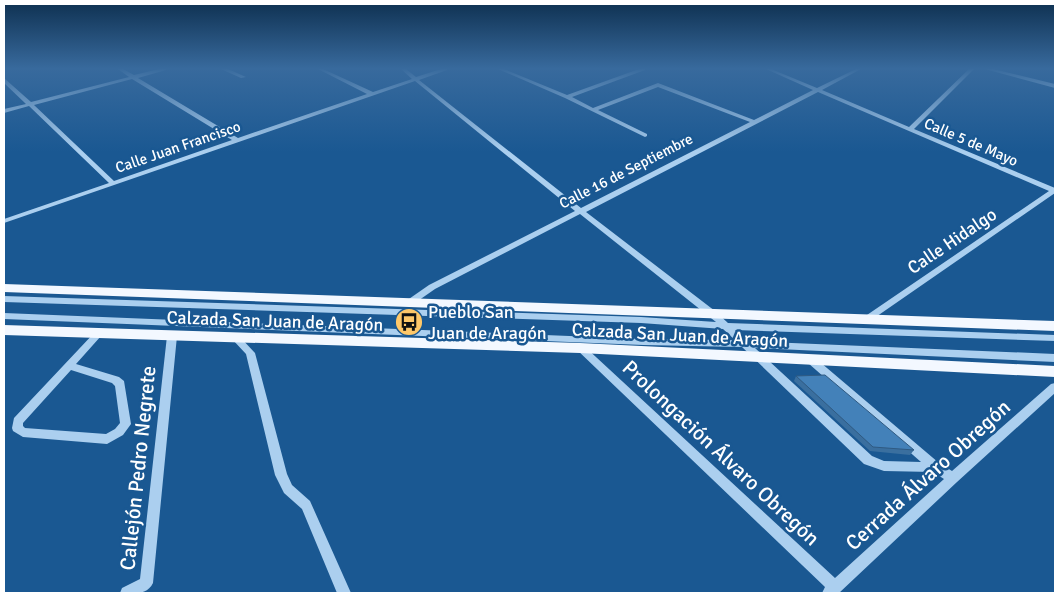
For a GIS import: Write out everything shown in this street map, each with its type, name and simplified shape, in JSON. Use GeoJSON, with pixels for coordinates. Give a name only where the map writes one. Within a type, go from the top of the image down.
{"type":"FeatureCollection","features":[{"type":"Feature","properties":{"kind":"main road","name":"Calzada San Juan de Aragón"},"geometry":{"type":"LineString","coordinates":[[4,288],[1055,326]]}},
{"type":"Feature","properties":{"kind":"main road","name":"Calzada San Juan de Aragón"},"geometry":{"type":"LineString","coordinates":[[4,330],[237,339],[580,348],[1055,372]]}},
{"type":"Feature","properties":{"kind":"street"},"geometry":{"type":"LineString","coordinates":[[21,97],[113,183]]}},
{"type":"Feature","properties":{"kind":"street"},"geometry":{"type":"LineString","coordinates":[[4,111],[56,97]]}},
{"type":"Feature","properties":{"kind":"street"},"geometry":{"type":"LineString","coordinates":[[165,97],[236,140]]}},
{"type":"Feature","properties":{"kind":"street","name":"Calle Juan Francisco"},"geometry":{"type":"LineString","coordinates":[[4,221],[364,97]]}},
{"type":"Feature","properties":{"kind":"street"},"geometry":{"type":"LineString","coordinates":[[438,97],[579,210],[712,313],[868,460],[884,466],[935,468]]}},
{"type":"Feature","properties":{"kind":"street"},"geometry":{"type":"LineString","coordinates":[[568,97],[645,135]]}},
{"type":"Feature","properties":{"kind":"street"},"geometry":{"type":"LineString","coordinates":[[592,110],[625,97]]}},
{"type":"Feature","properties":{"kind":"street"},"geometry":{"type":"LineString","coordinates":[[690,97],[754,122]]}},
{"type":"Feature","properties":{"kind":"street","name":"Calle 16 de Septiembre"},"geometry":{"type":"LineString","coordinates":[[409,303],[432,287],[579,210],[804,97]]}},
{"type":"Feature","properties":{"kind":"street","name":"Calle 5 de Mayo"},"geometry":{"type":"LineString","coordinates":[[834,97],[1055,191]]}},
{"type":"Feature","properties":{"kind":"street"},"geometry":{"type":"LineString","coordinates":[[910,130],[944,97]]}},
{"type":"Feature","properties":{"kind":"street","name":"Calle Hidalgo"},"geometry":{"type":"LineString","coordinates":[[868,319],[1055,191]]}},
{"type":"Feature","properties":{"kind":"street"},"geometry":{"type":"LineString","coordinates":[[4,299],[631,319],[727,326],[1055,338]]}},
{"type":"Feature","properties":{"kind":"street"},"geometry":{"type":"LineString","coordinates":[[4,316],[643,342],[746,344],[1055,358]]}},
{"type":"Feature","properties":{"kind":"street"},"geometry":{"type":"LineString","coordinates":[[70,366],[115,380],[120,384],[126,424],[119,432],[107,439],[23,432],[17,428],[18,421],[98,334]]}},
{"type":"Feature","properties":{"kind":"street","name":"Callejón Pedro Negrete"},"geometry":{"type":"LineString","coordinates":[[127,593],[146,583],[172,336]]}},
{"type":"Feature","properties":{"kind":"street"},"geometry":{"type":"LineString","coordinates":[[237,339],[250,353],[276,461],[288,489],[306,505],[344,593]]}},
{"type":"Feature","properties":{"kind":"street","name":"Prolongación Álvaro Obregón"},"geometry":{"type":"LineString","coordinates":[[580,348],[832,590]]}},
{"type":"Feature","properties":{"kind":"street"},"geometry":{"type":"LineString","coordinates":[[811,360],[935,468],[953,478]]}},
{"type":"Feature","properties":{"kind":"street","name":"Cerrada Álvaro Obregón"},"geometry":{"type":"LineString","coordinates":[[832,590],[1055,387]]}},
{"type":"Feature","properties":{"kind":"building"},"geometry":{"type":"Polygon","coordinates":[[[825,375],[914,450],[873,447],[796,376],[825,375]]]}},
{"type":"Feature","properties":{"kind":"place","name":"Pueblo San Juan de Aragón"},"geometry":{"type":"Point","coordinates":[409,322]}}]}
